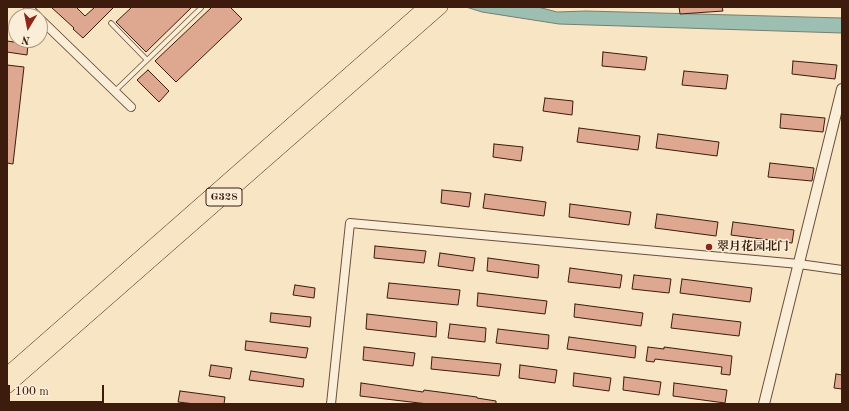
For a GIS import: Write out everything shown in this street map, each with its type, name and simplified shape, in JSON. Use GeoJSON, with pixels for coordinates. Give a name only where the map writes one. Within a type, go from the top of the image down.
{"type":"FeatureCollection","features":[{"type":"Feature","properties":{"kind":"highway","name":"G328"},"geometry":{"type":"LineString","coordinates":[[7,374],[425,7]]}},
{"type":"Feature","properties":{"kind":"highway","name":"G328"},"geometry":{"type":"LineString","coordinates":[[7,387],[441,7]]}},
{"type":"Feature","properties":{"kind":"street"},"geometry":{"type":"LineString","coordinates":[[48,27],[131,107]]}},
{"type":"Feature","properties":{"kind":"street"},"geometry":{"type":"LineString","coordinates":[[764,404],[842,89]]}},
{"type":"Feature","properties":{"kind":"street"},"geometry":{"type":"LineString","coordinates":[[331,404],[350,223],[799,264],[842,270]]}},
{"type":"Feature","properties":{"kind":"lane"},"geometry":{"type":"LineString","coordinates":[[114,91],[201,8]]}},
{"type":"Feature","properties":{"kind":"lane"},"geometry":{"type":"LineString","coordinates":[[111,23],[147,60]]}},
{"type":"Feature","properties":{"kind":"shaded area"},"geometry":{"type":"Polygon","coordinates":[[[466,7],[538,7],[557,12],[586,11],[842,18],[842,33],[559,24],[482,12],[466,7]]]}},
{"type":"Feature","properties":{"kind":"building"},"geometry":{"type":"Polygon","coordinates":[[[51,7],[76,7],[85,16],[95,7],[114,7],[83,38],[51,7]]]}},
{"type":"Feature","properties":{"kind":"building"},"geometry":{"type":"Polygon","coordinates":[[[132,7],[192,7],[146,52],[116,22],[132,7]]]}},
{"type":"Feature","properties":{"kind":"building"},"geometry":{"type":"Polygon","coordinates":[[[212,7],[230,7],[242,19],[176,82],[155,61],[212,7]]]}},
{"type":"Feature","properties":{"kind":"building"},"geometry":{"type":"Polygon","coordinates":[[[679,7],[722,7],[723,11],[680,14],[679,7]]]}},
{"type":"Feature","properties":{"kind":"building"},"geometry":{"type":"Polygon","coordinates":[[[7,41],[8,48],[28,48],[27,55],[7,52],[7,41]]]}},
{"type":"Feature","properties":{"kind":"building"},"geometry":{"type":"Polygon","coordinates":[[[603,52],[647,57],[645,70],[602,66],[603,52]]]}},
{"type":"Feature","properties":{"kind":"building"},"geometry":{"type":"Polygon","coordinates":[[[793,61],[837,65],[835,79],[792,74],[793,61]]]}},
{"type":"Feature","properties":{"kind":"building"},"geometry":{"type":"Polygon","coordinates":[[[7,65],[24,67],[13,164],[7,163],[7,65]]]}},
{"type":"Feature","properties":{"kind":"building"},"geometry":{"type":"Polygon","coordinates":[[[148,70],[169,91],[159,102],[137,80],[148,70]]]}},
{"type":"Feature","properties":{"kind":"building"},"geometry":{"type":"Polygon","coordinates":[[[684,71],[728,75],[726,89],[682,85],[684,71]]]}},
{"type":"Feature","properties":{"kind":"building"},"geometry":{"type":"Polygon","coordinates":[[[545,98],[573,101],[572,115],[543,111],[545,98]]]}},
{"type":"Feature","properties":{"kind":"building"},"geometry":{"type":"Polygon","coordinates":[[[781,114],[825,118],[823,132],[780,128],[781,114]]]}},
{"type":"Feature","properties":{"kind":"building"},"geometry":{"type":"Polygon","coordinates":[[[579,128],[640,136],[638,150],[577,142],[579,128]]]}},
{"type":"Feature","properties":{"kind":"building"},"geometry":{"type":"Polygon","coordinates":[[[658,134],[719,142],[717,156],[656,148],[658,134]]]}},
{"type":"Feature","properties":{"kind":"building"},"geometry":{"type":"Polygon","coordinates":[[[494,144],[523,147],[521,161],[493,157],[494,144]]]}},
{"type":"Feature","properties":{"kind":"building"},"geometry":{"type":"Polygon","coordinates":[[[770,163],[814,168],[812,181],[768,177],[770,163]]]}},
{"type":"Feature","properties":{"kind":"building"},"geometry":{"type":"Polygon","coordinates":[[[442,190],[471,193],[469,207],[441,203],[442,190]]]}},
{"type":"Feature","properties":{"kind":"building"},"geometry":{"type":"Polygon","coordinates":[[[485,194],[546,202],[544,216],[483,208],[485,194]]]}},
{"type":"Feature","properties":{"kind":"building"},"geometry":{"type":"Polygon","coordinates":[[[570,204],[631,212],[629,225],[569,217],[570,204]]]}},
{"type":"Feature","properties":{"kind":"building"},"geometry":{"type":"Polygon","coordinates":[[[657,214],[718,222],[716,236],[655,228],[657,214]]]}},
{"type":"Feature","properties":{"kind":"building"},"geometry":{"type":"Polygon","coordinates":[[[733,222],[794,230],[792,243],[731,235],[733,222]]]}},
{"type":"Feature","properties":{"kind":"building"},"geometry":{"type":"Polygon","coordinates":[[[375,246],[426,251],[424,263],[374,258],[375,246]]]}},
{"type":"Feature","properties":{"kind":"building"},"geometry":{"type":"Polygon","coordinates":[[[440,253],[475,258],[473,271],[438,266],[440,253]]]}},
{"type":"Feature","properties":{"kind":"building"},"geometry":{"type":"Polygon","coordinates":[[[488,258],[539,265],[538,278],[487,271],[488,258]]]}},
{"type":"Feature","properties":{"kind":"building"},"geometry":{"type":"Polygon","coordinates":[[[570,268],[622,275],[620,288],[568,282],[570,268]]]}},
{"type":"Feature","properties":{"kind":"building"},"geometry":{"type":"Polygon","coordinates":[[[634,275],[671,279],[669,293],[632,289],[634,275]]]}},
{"type":"Feature","properties":{"kind":"building"},"geometry":{"type":"Polygon","coordinates":[[[682,279],[752,288],[750,302],[680,293],[682,279]]]}},
{"type":"Feature","properties":{"kind":"building"},"geometry":{"type":"Polygon","coordinates":[[[389,283],[460,290],[458,305],[387,298],[389,283]]]}},
{"type":"Feature","properties":{"kind":"building"},"geometry":{"type":"Polygon","coordinates":[[[295,285],[315,288],[314,298],[293,295],[295,285]]]}},
{"type":"Feature","properties":{"kind":"building"},"geometry":{"type":"Polygon","coordinates":[[[478,293],[547,301],[545,314],[477,306],[478,293]]]}},
{"type":"Feature","properties":{"kind":"building"},"geometry":{"type":"Polygon","coordinates":[[[575,304],[643,313],[641,326],[574,317],[575,304]]]}},
{"type":"Feature","properties":{"kind":"building"},"geometry":{"type":"Polygon","coordinates":[[[271,313],[311,317],[310,327],[270,322],[271,313]]]}},
{"type":"Feature","properties":{"kind":"building"},"geometry":{"type":"Polygon","coordinates":[[[367,314],[437,322],[436,337],[366,329],[367,314]]]}},
{"type":"Feature","properties":{"kind":"building"},"geometry":{"type":"Polygon","coordinates":[[[673,314],[741,322],[739,336],[671,328],[673,314]]]}},
{"type":"Feature","properties":{"kind":"building"},"geometry":{"type":"Polygon","coordinates":[[[450,324],[486,328],[485,342],[448,338],[450,324]]]}},
{"type":"Feature","properties":{"kind":"building"},"geometry":{"type":"Polygon","coordinates":[[[498,329],[549,335],[548,349],[496,343],[498,329]]]}},
{"type":"Feature","properties":{"kind":"building"},"geometry":{"type":"Polygon","coordinates":[[[569,337],[636,346],[635,358],[567,349],[569,337]]]}},
{"type":"Feature","properties":{"kind":"building"},"geometry":{"type":"Polygon","coordinates":[[[246,341],[308,348],[306,358],[245,350],[246,341]]]}},
{"type":"Feature","properties":{"kind":"building"},"geometry":{"type":"Polygon","coordinates":[[[364,347],[415,353],[413,366],[363,360],[364,347]]]}},
{"type":"Feature","properties":{"kind":"building"},"geometry":{"type":"Polygon","coordinates":[[[648,347],[664,349],[664,347],[732,356],[730,375],[721,374],[722,367],[655,359],[654,362],[646,361],[648,347]]]}},
{"type":"Feature","properties":{"kind":"building"},"geometry":{"type":"Polygon","coordinates":[[[432,357],[501,364],[499,376],[431,369],[432,357]]]}},
{"type":"Feature","properties":{"kind":"building"},"geometry":{"type":"Polygon","coordinates":[[[211,365],[232,368],[230,379],[209,376],[211,365]]]}},
{"type":"Feature","properties":{"kind":"building"},"geometry":{"type":"Polygon","coordinates":[[[520,365],[557,370],[555,383],[519,378],[520,365]]]}},
{"type":"Feature","properties":{"kind":"building"},"geometry":{"type":"Polygon","coordinates":[[[251,371],[304,379],[303,387],[249,380],[251,371]]]}},
{"type":"Feature","properties":{"kind":"building"},"geometry":{"type":"Polygon","coordinates":[[[574,373],[611,378],[609,391],[573,386],[574,373]]]}},
{"type":"Feature","properties":{"kind":"building"},"geometry":{"type":"Polygon","coordinates":[[[836,374],[842,375],[842,389],[834,388],[836,374]]]}},
{"type":"Feature","properties":{"kind":"building"},"geometry":{"type":"Polygon","coordinates":[[[624,377],[661,382],[659,395],[623,390],[624,377]]]}},
{"type":"Feature","properties":{"kind":"building"},"geometry":{"type":"Polygon","coordinates":[[[361,383],[423,392],[424,390],[477,397],[496,401],[496,404],[428,404],[360,396],[361,383]]]}},
{"type":"Feature","properties":{"kind":"building"},"geometry":{"type":"Polygon","coordinates":[[[674,383],[727,390],[725,403],[673,396],[674,383]]]}},
{"type":"Feature","properties":{"kind":"building"},"geometry":{"type":"Polygon","coordinates":[[[180,391],[225,397],[224,404],[195,404],[178,402],[180,391]]]}},
{"type":"Feature","properties":{"kind":"place","name":"翠月花园北门"},"geometry":{"type":"Point","coordinates":[709,247]}}]}
